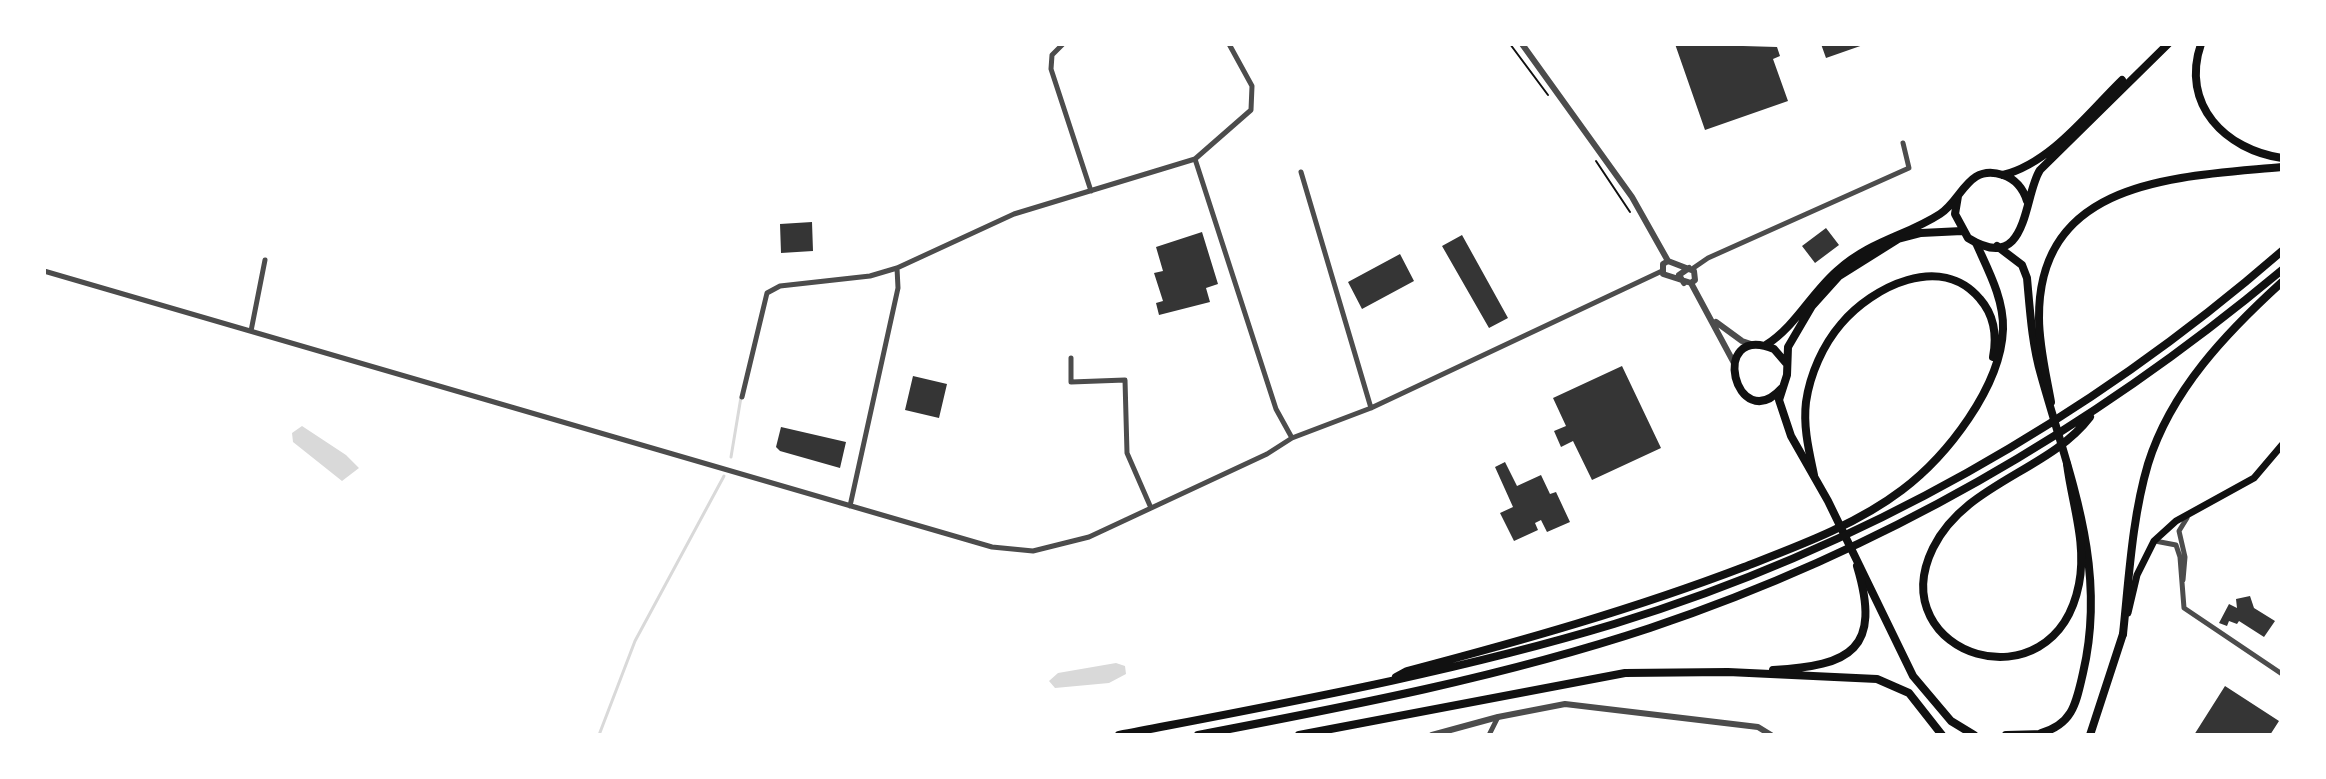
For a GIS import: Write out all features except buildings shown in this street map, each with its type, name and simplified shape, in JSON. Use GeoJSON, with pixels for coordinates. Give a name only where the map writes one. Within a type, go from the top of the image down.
{"type":"FeatureCollection","features":[{"type":"Feature","properties":{"kind":"main road"},"geometry":{"type":"LineString","coordinates":[[1766,345],[1784,331],[1824,283],[1848,261],[1881,240],[1941,214],[1976,176],[2003,175],[2023,167],[2049,150],[2161,44]]}},
{"type":"Feature","properties":{"kind":"main road"},"geometry":{"type":"LineString","coordinates":[[1997,246],[2021,232],[2040,170],[2168,44]]}},
{"type":"Feature","properties":{"kind":"main road"},"geometry":{"type":"LineString","coordinates":[[2201,44],[2197,83],[2208,117],[2234,143],[2282,158]]}},
{"type":"Feature","properties":{"kind":"main road"},"geometry":{"type":"LineString","coordinates":[[2051,402],[2039,335],[2041,291],[2055,253],[2080,220],[2100,203],[2144,183],[2189,175],[2282,167]]}},
{"type":"Feature","properties":{"kind":"main road"},"geometry":{"type":"LineString","coordinates":[[2003,175],[2017,183],[2028,205]]}},
{"type":"Feature","properties":{"kind":"main road"},"geometry":{"type":"LineString","coordinates":[[1386,683],[1407,671],[1561,629],[1702,583],[1824,533],[1905,488],[1968,419],[1998,357],[2003,328],[1999,302],[1976,243],[1962,231],[1955,214],[1958,196]]}},
{"type":"Feature","properties":{"kind":"main road"},"geometry":{"type":"LineString","coordinates":[[1962,231],[1921,233],[1898,239],[1852,266],[1812,306],[1788,347],[1781,409],[1857,566],[1921,688],[1951,721],[1974,735]]}},
{"type":"Feature","properties":{"kind":"main road"},"geometry":{"type":"LineString","coordinates":[[1976,243],[1997,246],[2022,265],[2027,278],[2035,349],[2051,402],[2066,461],[2081,538],[2082,565],[2079,585],[2066,619],[2042,645],[2013,658],[1986,658],[1961,649],[1938,629],[1928,607],[1924,578],[1933,549],[1952,521],[1986,492],[2078,433],[2093,413]]}},
{"type":"Feature","properties":{"kind":"main road"},"geometry":{"type":"LineString","coordinates":[[1119,735],[1386,683],[1618,623],[1704,593],[1859,528],[1969,471],[2092,397],[2186,329],[2282,251]]}},
{"type":"Feature","properties":{"kind":"main road"},"geometry":{"type":"LineString","coordinates":[[1198,735],[1470,679],[1693,613],[1877,535],[1990,475],[2093,413],[2193,343],[2282,270]]}},
{"type":"Feature","properties":{"kind":"main road"},"geometry":{"type":"LineString","coordinates":[[1814,475],[1805,425],[1806,404],[1814,371],[1830,338],[1854,311],[1899,282],[1915,277],[1946,278],[1977,295],[1988,309],[1993,322],[1994,354],[1965,417],[1905,488]]}},
{"type":"Feature","properties":{"kind":"main road"},"geometry":{"type":"LineString","coordinates":[[2123,634],[2132,549],[2144,486],[2164,424],[2207,360],[2282,282]]}},
{"type":"Feature","properties":{"kind":"main road"},"geometry":{"type":"LineString","coordinates":[[1783,387],[1769,398],[1751,398],[1734,381],[1734,363],[1745,350],[1755,345],[1766,345],[1779,352],[1786,363]]}},
{"type":"Feature","properties":{"kind":"main road"},"geometry":{"type":"LineString","coordinates":[[2090,735],[2120,651],[2137,575],[2154,541],[2192,512],[2254,478],[2282,445]]}},
{"type":"Feature","properties":{"kind":"main road"},"geometry":{"type":"LineString","coordinates":[[2006,735],[2045,734],[2071,715],[2089,636],[2090,572],[2076,486],[2066,461]]}},
{"type":"Feature","properties":{"kind":"main road"},"geometry":{"type":"LineString","coordinates":[[1728,672],[1811,668],[1840,658],[1851,650],[1859,641],[1867,620],[1866,596],[1857,566]]}},
{"type":"Feature","properties":{"kind":"main road"},"geometry":{"type":"LineString","coordinates":[[1299,735],[1595,677],[1651,671],[1877,679],[1909,693],[1942,735]]}},
{"type":"Feature","properties":{"kind":"street"},"geometry":{"type":"LineString","coordinates":[[1063,44],[1052,55],[1051,69],[1091,191]]}},
{"type":"Feature","properties":{"kind":"street"},"geometry":{"type":"LineString","coordinates":[[742,397],[767,293],[780,286],[870,276],[897,268],[1014,214],[1195,159],[1251,110],[1252,86],[1229,44]]}},
{"type":"Feature","properties":{"kind":"street"},"geometry":{"type":"LineString","coordinates":[[1522,44],[1632,197],[1678,272],[1669,277]]}},
{"type":"Feature","properties":{"kind":"street"},"geometry":{"type":"LineString","coordinates":[[1734,363],[1714,320],[1687,283],[1679,278],[1680,271],[1909,168],[1903,143]]}},
{"type":"Feature","properties":{"kind":"street"},"geometry":{"type":"LineString","coordinates":[[1195,159],[1276,409],[1292,438]]}},
{"type":"Feature","properties":{"kind":"street"},"geometry":{"type":"LineString","coordinates":[[1301,172],[1371,408]]}},
{"type":"Feature","properties":{"kind":"street"},"geometry":{"type":"LineString","coordinates":[[251,331],[265,260]]}},
{"type":"Feature","properties":{"kind":"street"},"geometry":{"type":"LineString","coordinates":[[1662,271],[1663,264],[1672,261],[1691,268],[1696,277],[1687,283]]}},
{"type":"Feature","properties":{"kind":"street"},"geometry":{"type":"LineString","coordinates":[[850,506],[898,288],[897,268]]}},
{"type":"Feature","properties":{"kind":"street"},"geometry":{"type":"LineString","coordinates":[[44,271],[992,547],[1033,551],[1089,537],[1267,454],[1292,438],[1371,408],[1662,271]]}},
{"type":"Feature","properties":{"kind":"street"},"geometry":{"type":"LineString","coordinates":[[1662,271],[1687,283]]}},
{"type":"Feature","properties":{"kind":"street"},"geometry":{"type":"LineString","coordinates":[[1714,320],[1742,341],[1755,345]]}},
{"type":"Feature","properties":{"kind":"street"},"geometry":{"type":"LineString","coordinates":[[1071,358],[1071,382],[1125,380],[1127,453],[1151,508]]}},
{"type":"Feature","properties":{"kind":"street"},"geometry":{"type":"LineString","coordinates":[[2181,589],[2185,557],[2179,531],[2192,512]]}},
{"type":"Feature","properties":{"kind":"street"},"geometry":{"type":"LineString","coordinates":[[2154,541],[2176,545],[2180,557],[2181,602],[2189,613],[2282,674]]}},
{"type":"Feature","properties":{"kind":"street"},"geometry":{"type":"LineString","coordinates":[[1432,735],[1498,717],[1584,704],[1758,727],[1771,735]]}},
{"type":"Feature","properties":{"kind":"street"},"geometry":{"type":"LineString","coordinates":[[1489,735],[1498,717]]}},
{"type":"Feature","properties":{"kind":"path"},"geometry":{"type":"LineString","coordinates":[[1510,44],[1553,102]]}},
{"type":"Feature","properties":{"kind":"path"},"geometry":{"type":"LineString","coordinates":[[1595,161],[1636,220]]}},
{"type":"Feature","properties":{"kind":"shaded area"},"geometry":{"type":"Polygon","coordinates":[[[302,426],[346,455],[359,468],[342,481],[293,442],[292,433],[302,426]]]}},
{"type":"Feature","properties":{"kind":"shaded area"},"geometry":{"type":"Polygon","coordinates":[[[1116,663],[1125,666],[1126,674],[1109,683],[1055,688],[1049,681],[1058,673],[1116,663]]]}},
{"type":"Feature","properties":{"kind":"waterway"},"geometry":{"type":"LineString","coordinates":[[731,457],[741,397]]}},
{"type":"Feature","properties":{"kind":"waterway"},"geometry":{"type":"LineString","coordinates":[[599,735],[635,641],[724,476]]}}]}
